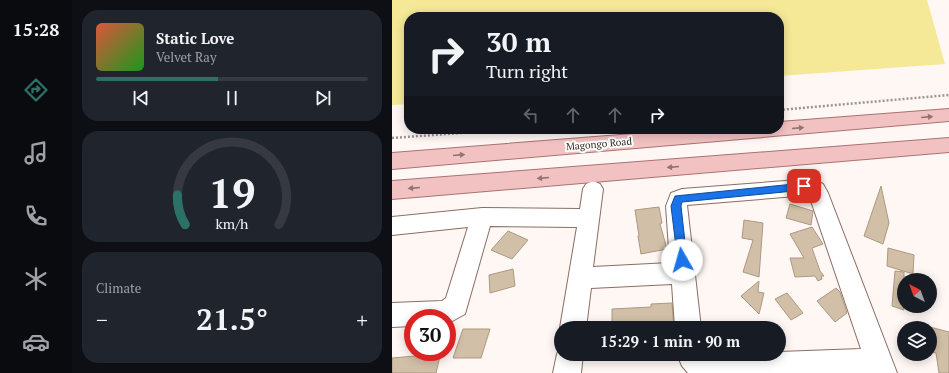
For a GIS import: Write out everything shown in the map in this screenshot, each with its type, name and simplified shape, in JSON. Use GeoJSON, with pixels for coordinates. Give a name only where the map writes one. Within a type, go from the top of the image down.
{"type":"FeatureCollection","features":[{"type":"Feature","properties":{"kind":"main road","name":"Magongo Road"},"geometry":{"type":"LineString","coordinates":[[784,129],[949,116]]}},
{"type":"Feature","properties":{"kind":"main road","name":"Magongo Road"},"geometry":{"type":"LineString","coordinates":[[392,176],[949,132]]}},
{"type":"Feature","properties":{"kind":"main road","name":"Magongo Road"},"geometry":{"type":"LineString","coordinates":[[392,161],[726,134]]}},
{"type":"Feature","properties":{"kind":"main road"},"geometry":{"type":"LineString","coordinates":[[392,190],[949,144]]}},
{"type":"Feature","properties":{"kind":"street"},"geometry":{"type":"LineString","coordinates":[[687,321],[676,206],[678,198],[812,187],[816,189],[818,193],[882,368],[707,368],[694,361]]}},
{"type":"Feature","properties":{"kind":"street"},"geometry":{"type":"LineString","coordinates":[[574,321],[593,189]]}},
{"type":"Feature","properties":{"kind":"street"},"geometry":{"type":"LineString","coordinates":[[392,226],[482,217],[589,218]]}},
{"type":"Feature","properties":{"kind":"street"},"geometry":{"type":"LineString","coordinates":[[392,315],[444,313],[456,306],[482,217]]}},
{"type":"Feature","properties":{"kind":"street"},"geometry":{"type":"LineString","coordinates":[[580,278],[683,273]]}},
{"type":"Feature","properties":{"kind":"street"},"geometry":{"type":"LineString","coordinates":[[567,373],[569,361]]}},
{"type":"Feature","properties":{"kind":"path"},"geometry":{"type":"LineString","coordinates":[[784,110],[949,95]]}},
{"type":"Feature","properties":{"kind":"path"},"geometry":{"type":"LineString","coordinates":[[392,138],[447,134]]}},
{"type":"Feature","properties":{"kind":"shaded area"},"geometry":{"type":"Polygon","coordinates":[[[392,0],[927,0],[945,64],[784,76],[784,12],[404,12],[404,104],[392,105],[392,0]]]}},
{"type":"Feature","properties":{"kind":"building"},"geometry":{"type":"Polygon","coordinates":[[[881,186],[889,223],[883,244],[864,236],[881,186]]]}},
{"type":"Feature","properties":{"kind":"building"},"geometry":{"type":"Polygon","coordinates":[[[790,204],[813,211],[811,225],[786,218],[790,204]]]}},
{"type":"Feature","properties":{"kind":"building"},"geometry":{"type":"Polygon","coordinates":[[[659,207],[662,223],[660,224],[667,249],[641,254],[635,210],[659,207]]]}},
{"type":"Feature","properties":{"kind":"building"},"geometry":{"type":"Polygon","coordinates":[[[744,220],[763,223],[759,277],[743,272],[753,240],[742,238],[744,220]]]}},
{"type":"Feature","properties":{"kind":"building"},"geometry":{"type":"Polygon","coordinates":[[[812,227],[823,244],[812,248],[820,271],[824,276],[821,276],[822,279],[818,281],[815,276],[795,277],[790,258],[804,258],[790,234],[812,227]]]}},
{"type":"Feature","properties":{"kind":"building"},"geometry":{"type":"Polygon","coordinates":[[[508,231],[528,240],[512,259],[491,250],[508,231]]]}},
{"type":"Feature","properties":{"kind":"building"},"geometry":{"type":"Polygon","coordinates":[[[888,248],[914,255],[913,273],[887,266],[888,248]]]}},
{"type":"Feature","properties":{"kind":"building"},"geometry":{"type":"Polygon","coordinates":[[[513,269],[515,286],[490,293],[489,275],[513,269]]]}},
{"type":"Feature","properties":{"kind":"building"},"geometry":{"type":"Polygon","coordinates":[[[895,271],[904,272],[897,273],[897,308],[892,306],[895,271]]]}},
{"type":"Feature","properties":{"kind":"building"},"geometry":{"type":"Polygon","coordinates":[[[759,281],[758,292],[764,293],[759,314],[741,296],[759,281]]]}},
{"type":"Feature","properties":{"kind":"building"},"geometry":{"type":"Polygon","coordinates":[[[836,288],[840,292],[847,313],[835,322],[817,301],[836,288]]]}},
{"type":"Feature","properties":{"kind":"building"},"geometry":{"type":"Polygon","coordinates":[[[787,293],[803,313],[791,320],[775,299],[787,293]]]}},
{"type":"Feature","properties":{"kind":"building"},"geometry":{"type":"Polygon","coordinates":[[[672,303],[673,321],[612,321],[612,309],[651,307],[651,304],[672,303]]]}},
{"type":"Feature","properties":{"kind":"building"},"geometry":{"type":"Polygon","coordinates":[[[463,329],[490,329],[481,358],[456,358],[456,349],[463,329]]]}},
{"type":"Feature","properties":{"kind":"building"},"geometry":{"type":"Polygon","coordinates":[[[937,329],[949,332],[949,373],[939,373],[937,360],[937,329]]]}},
{"type":"Feature","properties":{"kind":"building"},"geometry":{"type":"Polygon","coordinates":[[[404,357],[404,361],[439,361],[436,373],[392,373],[392,358],[404,357]]]}},
{"type":"Feature","properties":{"kind":"route"},"geometry":{"type":"LineString","coordinates":[[682,260],[676,206],[678,198],[804,186]]}}]}
